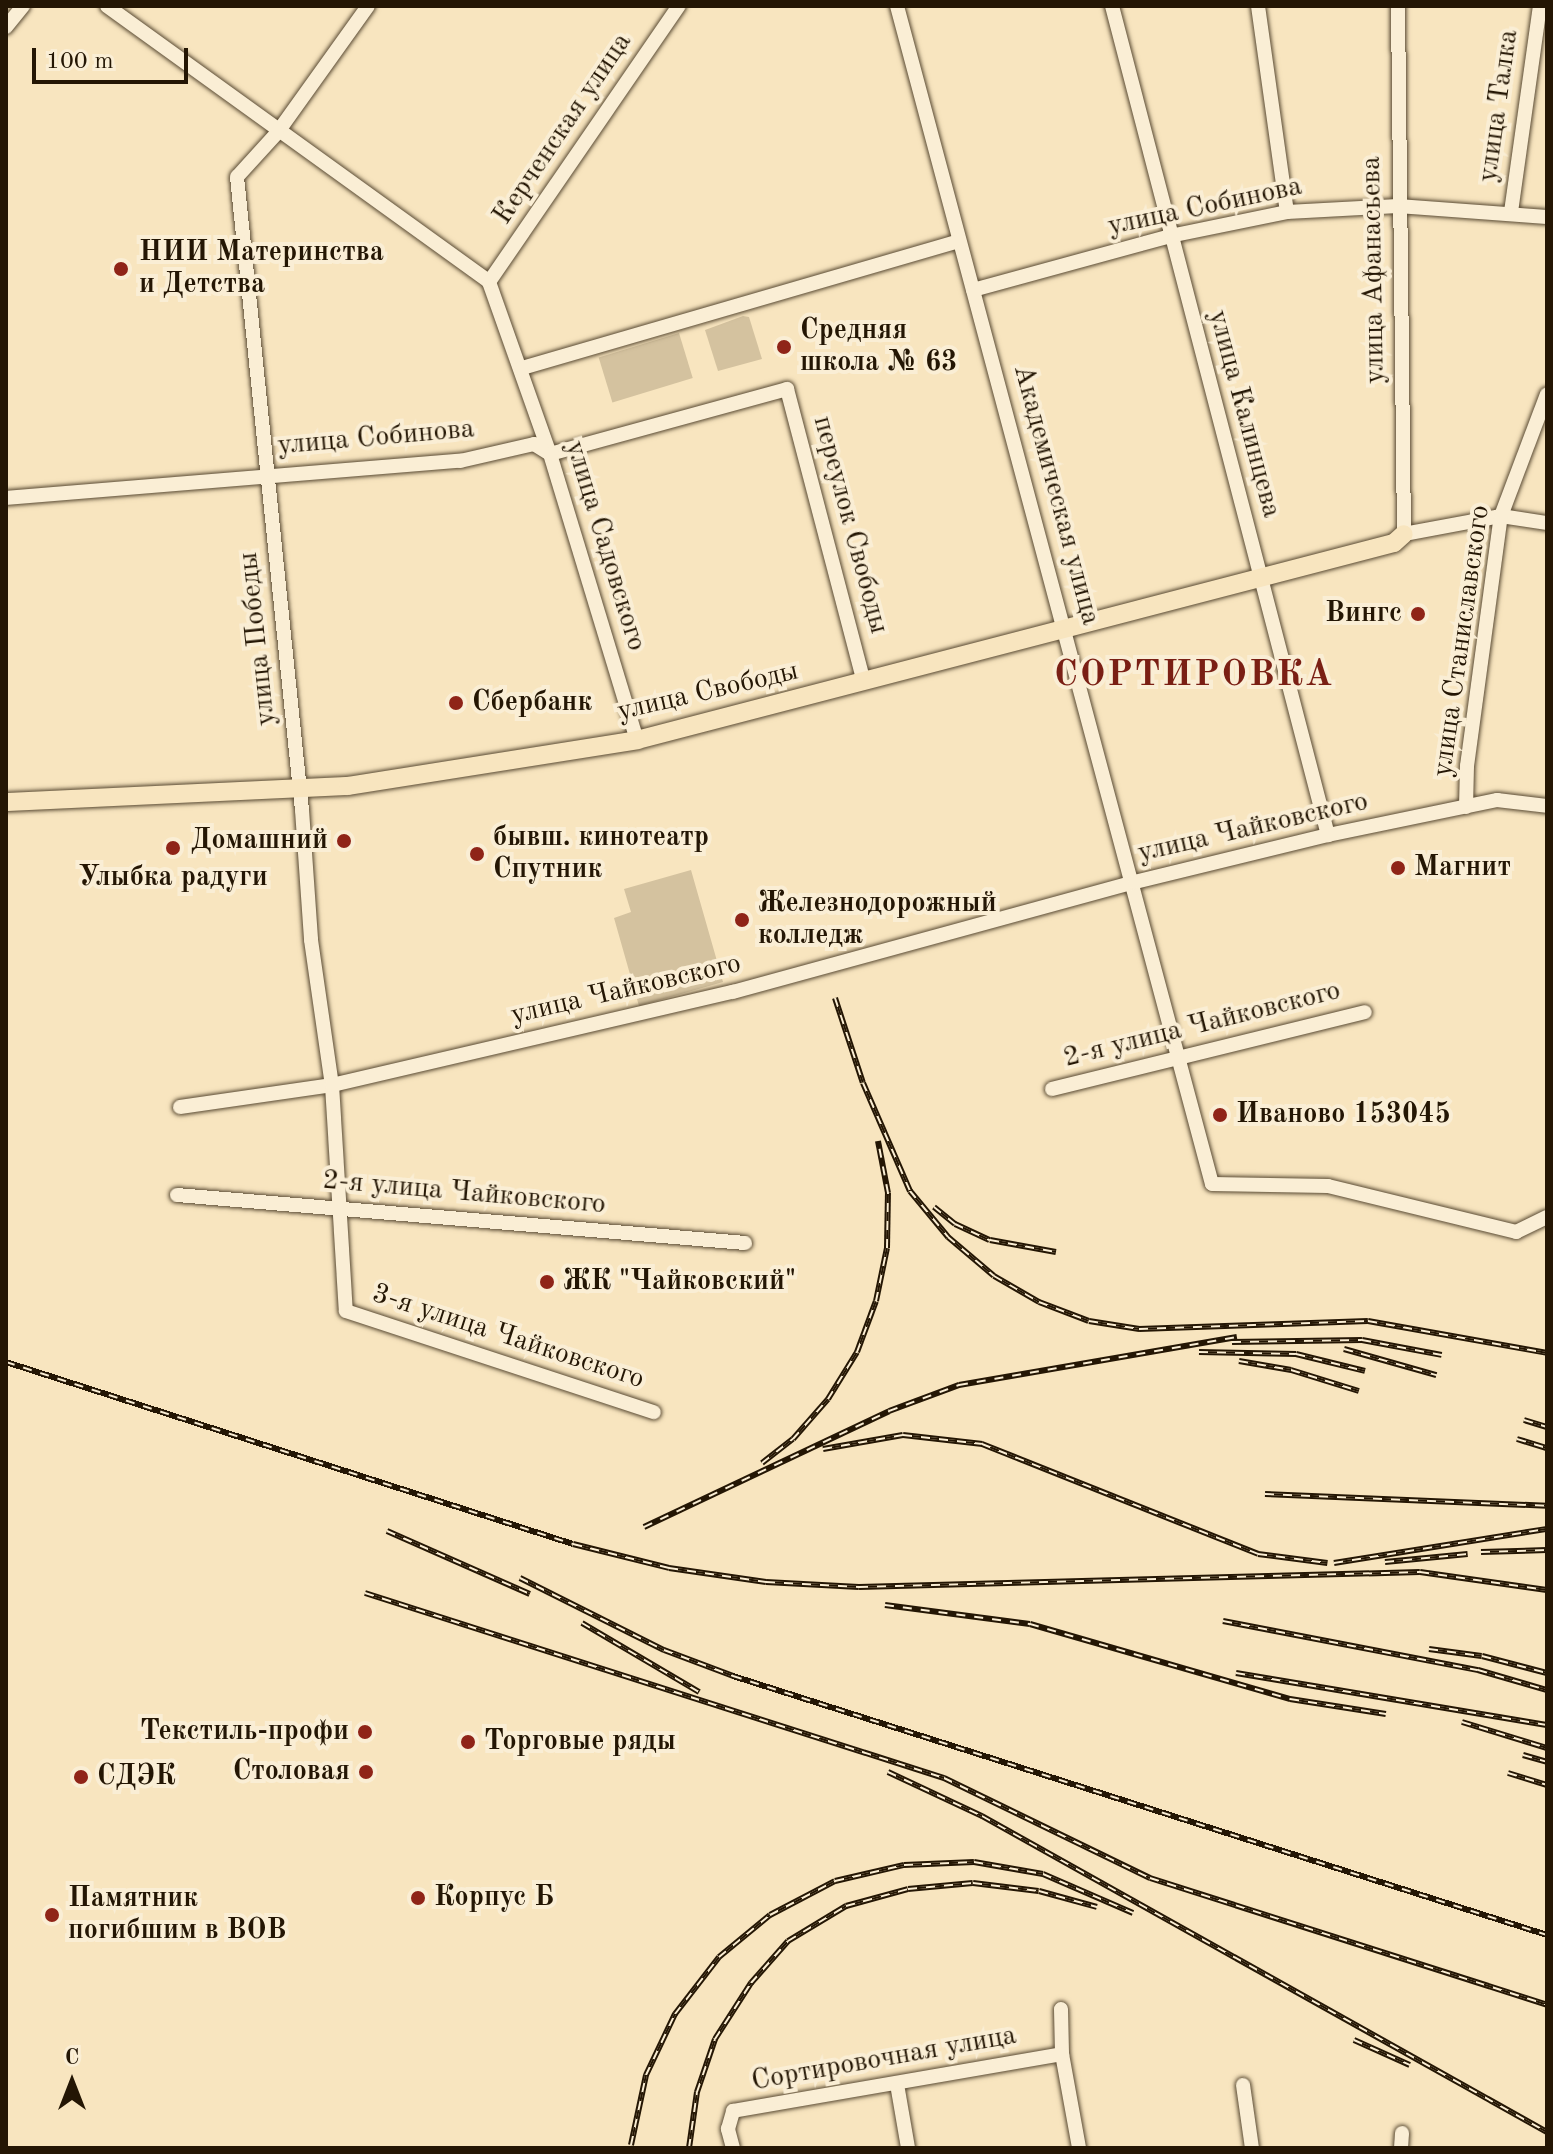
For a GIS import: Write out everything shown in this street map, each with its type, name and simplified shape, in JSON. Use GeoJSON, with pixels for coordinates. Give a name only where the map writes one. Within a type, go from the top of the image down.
{"type":"FeatureCollection","features":[{"type":"Feature","properties":{"kind":"main road","name":"улица Свободы"},"geometry":{"type":"LineString","coordinates":[[6,802],[300,785],[636,736],[1260,575],[1404,534]]}},
{"type":"Feature","properties":{"kind":"main road","name":"улица Свободы"},"geometry":{"type":"LineString","coordinates":[[636,736],[862,674],[1066,626]]}},
{"type":"Feature","properties":{"kind":"main road","name":"улица Свободы"},"geometry":{"type":"LineString","coordinates":[[6,793],[300,785]]}},
{"type":"Feature","properties":{"kind":"street"},"geometry":{"type":"LineString","coordinates":[[6,27],[23,6]]}},
{"type":"Feature","properties":{"kind":"street"},"geometry":{"type":"LineString","coordinates":[[107,6],[277,133],[489,282]]}},
{"type":"Feature","properties":{"kind":"street","name":"улица Победы"},"geometry":{"type":"LineString","coordinates":[[346,1311],[342,1207],[332,1085],[311,940],[300,785],[237,177],[277,133],[368,6]]}},
{"type":"Feature","properties":{"kind":"street","name":"Керченская улица"},"geometry":{"type":"LineString","coordinates":[[489,282],[679,6]]}},
{"type":"Feature","properties":{"kind":"street","name":"Академическая улица"},"geometry":{"type":"LineString","coordinates":[[897,6],[1135,882],[1212,1184],[1328,1186],[1516,1232],[1547,1217]]}},
{"type":"Feature","properties":{"kind":"street","name":"улица Калинцева"},"geometry":{"type":"LineString","coordinates":[[1112,6],[1328,835]]}},
{"type":"Feature","properties":{"kind":"street"},"geometry":{"type":"LineString","coordinates":[[1258,6],[1287,212]]}},
{"type":"Feature","properties":{"kind":"street","name":"улица Афанасьева"},"geometry":{"type":"LineString","coordinates":[[1398,6],[1404,534]]}},
{"type":"Feature","properties":{"kind":"street","name":"улица Талка"},"geometry":{"type":"LineString","coordinates":[[1511,212],[1540,6]]}},
{"type":"Feature","properties":{"kind":"street","name":"улица Собинова"},"geometry":{"type":"LineString","coordinates":[[973,290],[1170,236],[1287,212],[1398,206],[1547,217]]}},
{"type":"Feature","properties":{"kind":"street"},"geometry":{"type":"LineString","coordinates":[[522,368],[959,241]]}},
{"type":"Feature","properties":{"kind":"street","name":"улица Садовского"},"geometry":{"type":"LineString","coordinates":[[489,282],[550,454],[636,736]]}},
{"type":"Feature","properties":{"kind":"street","name":"улица Собинова"},"geometry":{"type":"LineString","coordinates":[[6,498],[267,474],[460,461],[534,444],[550,454],[787,389]]}},
{"type":"Feature","properties":{"kind":"street","name":"переулок Свободы"},"geometry":{"type":"LineString","coordinates":[[787,389],[862,674]]}},
{"type":"Feature","properties":{"kind":"street","name":"улица Станиславского"},"geometry":{"type":"LineString","coordinates":[[1466,807],[1467,766],[1501,516],[1547,394]]}},
{"type":"Feature","properties":{"kind":"street","name":"улица Свободы"},"geometry":{"type":"LineString","coordinates":[[1404,534],[1501,516],[1547,523]]}},
{"type":"Feature","properties":{"kind":"street","name":"улица Чайковского"},"geometry":{"type":"LineString","coordinates":[[180,1107],[332,1085],[733,992],[1135,882],[1328,835],[1497,800],[1547,806]]}},
{"type":"Feature","properties":{"kind":"street","name":"2-я улица Чайковского"},"geometry":{"type":"LineString","coordinates":[[1052,1089],[1365,1012]]}},
{"type":"Feature","properties":{"kind":"street","name":"2-я улица Чайковского"},"geometry":{"type":"LineString","coordinates":[[177,1195],[745,1243]]}},
{"type":"Feature","properties":{"kind":"street","name":"3-я улица Чайковского"},"geometry":{"type":"LineString","coordinates":[[346,1311],[654,1412]]}},
{"type":"Feature","properties":{"kind":"street"},"geometry":{"type":"LineString","coordinates":[[1061,2009],[1062,2054],[1079,2148]]}},
{"type":"Feature","properties":{"kind":"street","name":"Сортировочная улица"},"geometry":{"type":"LineString","coordinates":[[733,2148],[728,2129],[733,2111],[1062,2054]]}},
{"type":"Feature","properties":{"kind":"street"},"geometry":{"type":"LineString","coordinates":[[897,2084],[908,2148]]}},
{"type":"Feature","properties":{"kind":"street"},"geometry":{"type":"LineString","coordinates":[[1243,2085],[1252,2148]]}},
{"type":"Feature","properties":{"kind":"shaded area"},"geometry":{"type":"Polygon","coordinates":[[[743,316],[749,317],[762,359],[718,371],[705,330],[743,316]]]}},
{"type":"Feature","properties":{"kind":"shaded area"},"geometry":{"type":"Polygon","coordinates":[[[679,333],[693,378],[612,403],[599,358],[679,333]]]}},
{"type":"Feature","properties":{"kind":"shaded area"},"geometry":{"type":"Polygon","coordinates":[[[691,870],[723,982],[639,1006],[614,918],[631,912],[624,889],[691,870]]]}},
{"type":"Feature","properties":{"kind":"railway"},"geometry":{"type":"LineString","coordinates":[[835,998],[863,1083],[910,1191],[948,1237],[994,1276],[1039,1302],[1089,1321],[1139,1329],[1368,1321],[1547,1353]]}},
{"type":"Feature","properties":{"kind":"railway"},"geometry":{"type":"LineString","coordinates":[[762,1463],[793,1439],[828,1399],[857,1352],[876,1301],[887,1248],[888,1193],[878,1141]]}},
{"type":"Feature","properties":{"kind":"railway"},"geometry":{"type":"LineString","coordinates":[[934,1207],[955,1224],[990,1240],[1056,1252]]}},
{"type":"Feature","properties":{"kind":"railway"},"geometry":{"type":"LineString","coordinates":[[644,1527],[889,1411],[959,1385],[1237,1337]]}},
{"type":"Feature","properties":{"kind":"railway"},"geometry":{"type":"LineString","coordinates":[[1232,1342],[1362,1340],[1442,1355]]}},
{"type":"Feature","properties":{"kind":"railway"},"geometry":{"type":"LineString","coordinates":[[1344,1349],[1436,1375]]}},
{"type":"Feature","properties":{"kind":"railway"},"geometry":{"type":"LineString","coordinates":[[1199,1352],[1296,1354],[1365,1371]]}},
{"type":"Feature","properties":{"kind":"railway"},"geometry":{"type":"LineString","coordinates":[[1239,1361],[1291,1370],[1359,1391]]}},
{"type":"Feature","properties":{"kind":"railway"},"geometry":{"type":"LineString","coordinates":[[6,1362],[573,1544],[669,1568],[766,1582],[859,1587],[1420,1572],[1547,1590]]}},
{"type":"Feature","properties":{"kind":"railway"},"geometry":{"type":"LineString","coordinates":[[1524,1420],[1547,1427]]}},
{"type":"Feature","properties":{"kind":"railway"},"geometry":{"type":"LineString","coordinates":[[823,1449],[903,1435],[982,1444],[1258,1554],[1327,1563]]}},
{"type":"Feature","properties":{"kind":"railway"},"geometry":{"type":"LineString","coordinates":[[1517,1439],[1547,1448]]}},
{"type":"Feature","properties":{"kind":"railway"},"geometry":{"type":"LineString","coordinates":[[1265,1494],[1547,1506]]}},
{"type":"Feature","properties":{"kind":"railway"},"geometry":{"type":"LineString","coordinates":[[1334,1563],[1547,1529]]}},
{"type":"Feature","properties":{"kind":"railway"},"geometry":{"type":"LineString","coordinates":[[387,1531],[530,1594]]}},
{"type":"Feature","properties":{"kind":"railway"},"geometry":{"type":"LineString","coordinates":[[1481,1552],[1547,1550]]}},
{"type":"Feature","properties":{"kind":"railway"},"geometry":{"type":"LineString","coordinates":[[1385,1562],[1468,1554]]}},
{"type":"Feature","properties":{"kind":"railway"},"geometry":{"type":"LineString","coordinates":[[520,1578],[664,1650],[733,1676],[1547,1935]]}},
{"type":"Feature","properties":{"kind":"railway"},"geometry":{"type":"LineString","coordinates":[[365,1593],[944,1778],[1150,1878],[1547,2005]]}},
{"type":"Feature","properties":{"kind":"railway"},"geometry":{"type":"LineString","coordinates":[[885,1605],[1030,1624],[1290,1699],[1386,1714]]}},
{"type":"Feature","properties":{"kind":"railway"},"geometry":{"type":"LineString","coordinates":[[1223,1621],[1478,1670],[1547,1690]]}},
{"type":"Feature","properties":{"kind":"railway"},"geometry":{"type":"LineString","coordinates":[[582,1623],[699,1692]]}},
{"type":"Feature","properties":{"kind":"railway"},"geometry":{"type":"LineString","coordinates":[[1429,1649],[1482,1656],[1547,1673]]}},
{"type":"Feature","properties":{"kind":"railway"},"geometry":{"type":"LineString","coordinates":[[1236,1673],[1547,1725]]}},
{"type":"Feature","properties":{"kind":"railway"},"geometry":{"type":"LineString","coordinates":[[1462,1722],[1547,1748]]}},
{"type":"Feature","properties":{"kind":"railway"},"geometry":{"type":"LineString","coordinates":[[1523,1755],[1547,1762]]}},
{"type":"Feature","properties":{"kind":"railway"},"geometry":{"type":"LineString","coordinates":[[888,1772],[982,1816],[1547,2132]]}},
{"type":"Feature","properties":{"kind":"railway"},"geometry":{"type":"LineString","coordinates":[[1508,1773],[1547,1785]]}},
{"type":"Feature","properties":{"kind":"railway"},"geometry":{"type":"LineString","coordinates":[[631,2145],[646,2075],[675,2014],[719,1957],[770,1915],[835,1881],[904,1865],[974,1862],[1043,1874],[1133,1913]]}},
{"type":"Feature","properties":{"kind":"railway"},"geometry":{"type":"LineString","coordinates":[[689,2148],[697,2092],[715,2039],[751,1983],[788,1941],[846,1906],[908,1889],[973,1883],[1039,1891],[1097,1907]]}},
{"type":"Feature","properties":{"kind":"railway"},"geometry":{"type":"LineString","coordinates":[[1354,2040],[1410,2065]]}},
{"type":"Feature","properties":{"kind":"place","name":"НИИ Материнства и Детства"},"geometry":{"type":"Point","coordinates":[121,269]}},
{"type":"Feature","properties":{"kind":"place","name":"Средняя школа № 63"},"geometry":{"type":"Point","coordinates":[784,347]}},
{"type":"Feature","properties":{"kind":"place","name":"Вингс"},"geometry":{"type":"Point","coordinates":[1418,614]}},
{"type":"Feature","properties":{"kind":"place","name":"Сбербанк"},"geometry":{"type":"Point","coordinates":[456,703]}},
{"type":"Feature","properties":{"kind":"place","name":"Домашний"},"geometry":{"type":"Point","coordinates":[344,841]}},
{"type":"Feature","properties":{"kind":"place","name":"Улыбка радуги"},"geometry":{"type":"Point","coordinates":[173,848]}},
{"type":"Feature","properties":{"kind":"place","name":"бывш. кинотеатр Спутник"},"geometry":{"type":"Point","coordinates":[477,854]}},
{"type":"Feature","properties":{"kind":"place","name":"Магнит"},"geometry":{"type":"Point","coordinates":[1398,868]}},
{"type":"Feature","properties":{"kind":"place","name":"Железнодорожный колледж"},"geometry":{"type":"Point","coordinates":[742,920]}},
{"type":"Feature","properties":{"kind":"place","name":"Иваново 153045"},"geometry":{"type":"Point","coordinates":[1220,1115]}},
{"type":"Feature","properties":{"kind":"place","name":"ЖК \"Чайковский\""},"geometry":{"type":"Point","coordinates":[547,1282]}},
{"type":"Feature","properties":{"kind":"place","name":"Текстиль-профи"},"geometry":{"type":"Point","coordinates":[365,1732]}},
{"type":"Feature","properties":{"kind":"place","name":"Торговые ряды"},"geometry":{"type":"Point","coordinates":[468,1742]}},
{"type":"Feature","properties":{"kind":"place","name":"Столовая"},"geometry":{"type":"Point","coordinates":[366,1772]}},
{"type":"Feature","properties":{"kind":"place","name":"СДЭК"},"geometry":{"type":"Point","coordinates":[81,1777]}},
{"type":"Feature","properties":{"kind":"place","name":"Корпус Б"},"geometry":{"type":"Point","coordinates":[418,1898]}},
{"type":"Feature","properties":{"kind":"place","name":"Памятник погибшим в ВОВ"},"geometry":{"type":"Point","coordinates":[52,1915]}},
{"type":"Feature","properties":{"kind":"district","name":"СОРТИРОВКА"},"geometry":{"type":"Point","coordinates":[1194,677]}}]}
